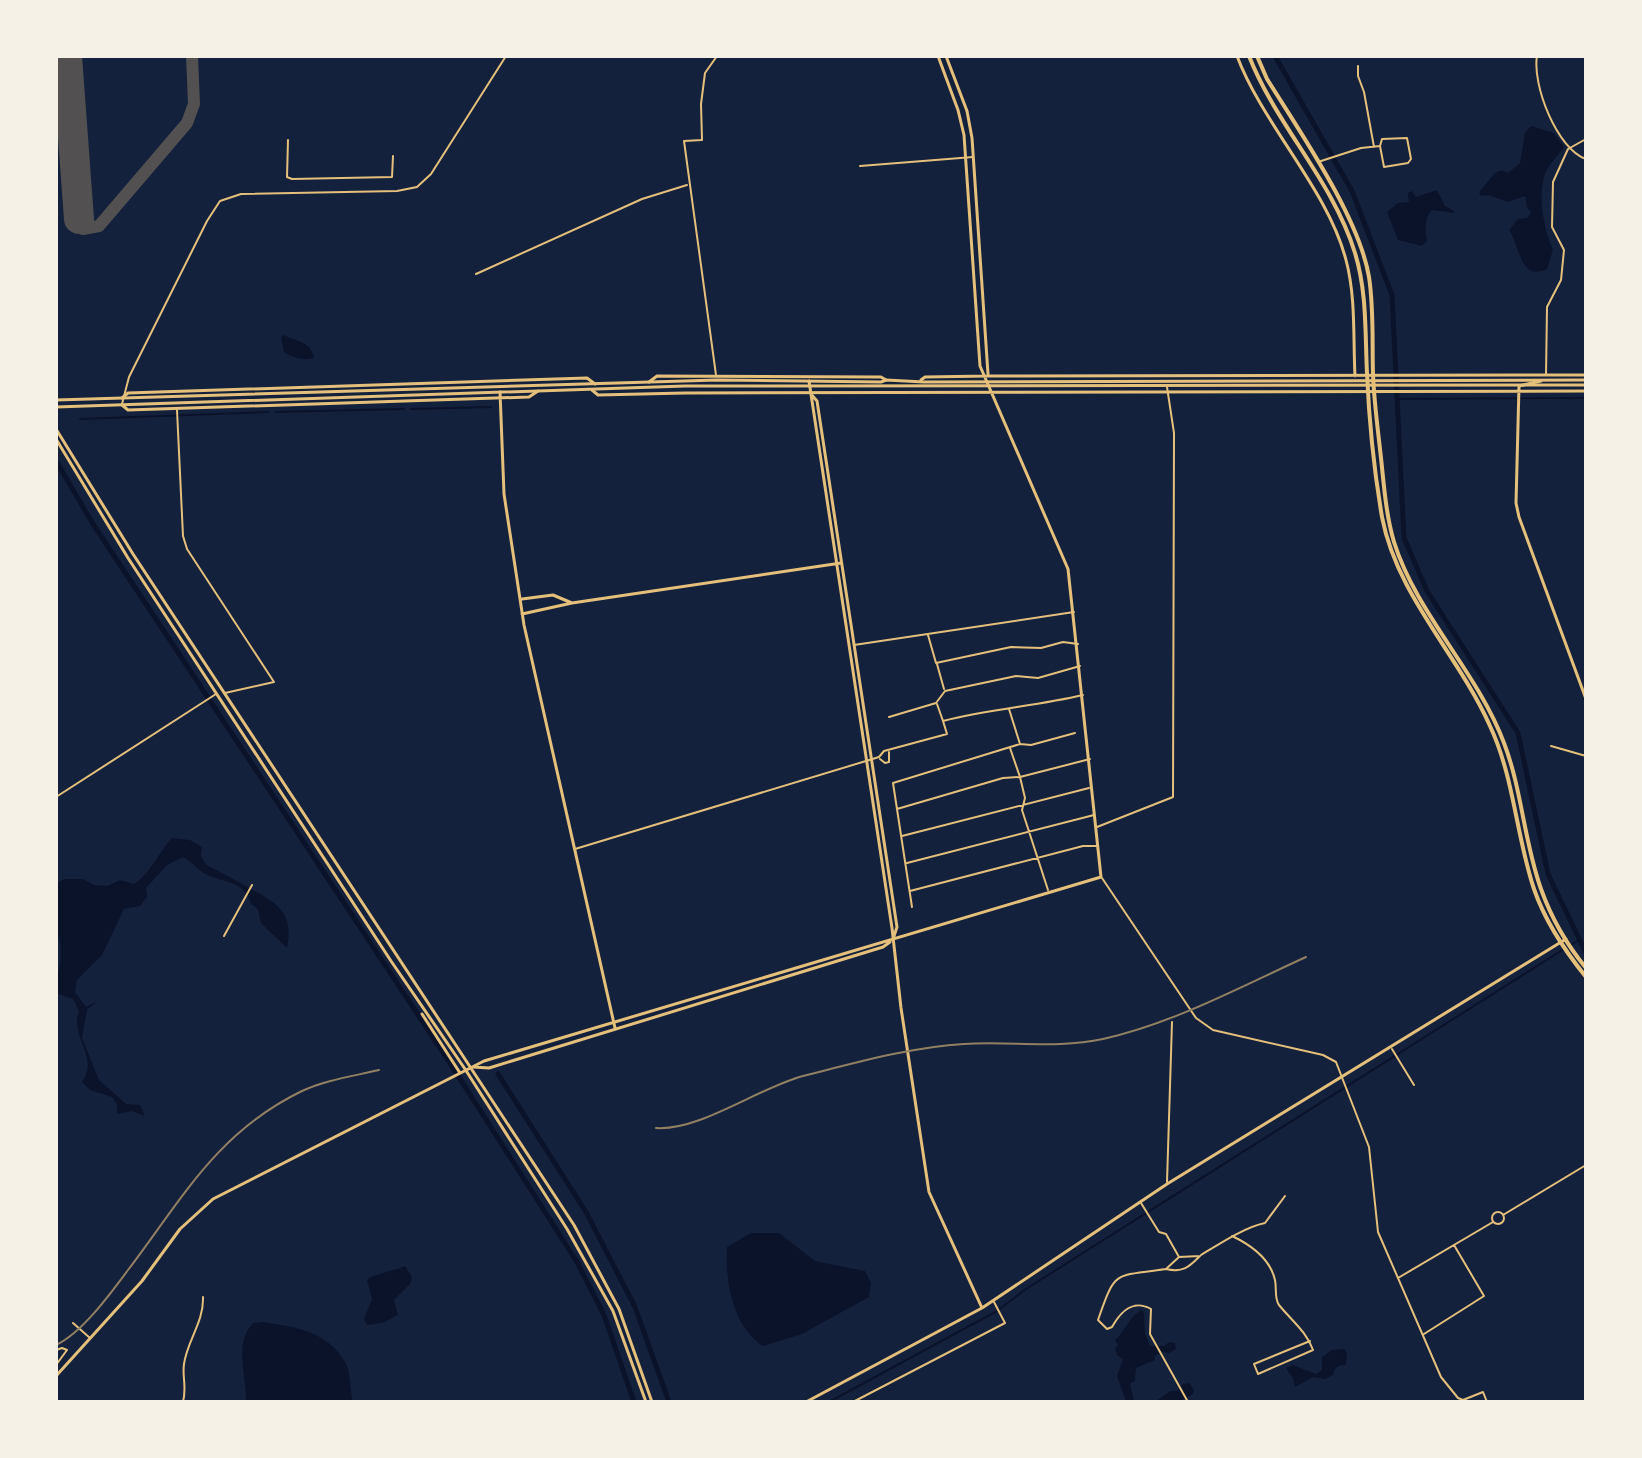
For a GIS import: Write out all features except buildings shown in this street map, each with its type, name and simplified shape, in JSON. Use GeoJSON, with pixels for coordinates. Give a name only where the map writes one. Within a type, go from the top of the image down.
{"type":"FeatureCollection","features":[{"type":"Feature","properties":{"kind":"main road"},"geometry":{"type":"LineString","coordinates":[[1249,56],[1261,83],[1343,223],[1354,249],[1361,277],[1382,515],[1389,544],[1412,596],[1489,722],[1506,770],[1535,892],[1586,977]]}},
{"type":"Feature","properties":{"kind":"main road"},"geometry":{"type":"LineString","coordinates":[[1257,56],[1267,79],[1320,162],[1349,219],[1368,275],[1371,383]]}},
{"type":"Feature","properties":{"kind":"main road"},"geometry":{"type":"LineString","coordinates":[[1570,952],[1586,968]]}},
{"type":"Feature","properties":{"kind":"street"},"geometry":{"type":"LineString","coordinates":[[122,405],[129,377],[220,201],[241,194],[384,191],[417,187],[431,174],[506,56]]}},
{"type":"Feature","properties":{"kind":"street"},"geometry":{"type":"LineString","coordinates":[[716,378],[684,141],[702,140],[701,104],[705,73],[717,56]]}},
{"type":"Feature","properties":{"kind":"street"},"geometry":{"type":"LineString","coordinates":[[938,56],[961,120],[980,366],[1068,569],[1101,877],[1196,1018],[1213,1030],[1323,1055],[1336,1062],[1369,1147],[1378,1232],[1441,1377],[1458,1398],[1463,1400],[1483,1392],[1487,1402]]}},
{"type":"Feature","properties":{"kind":"street"},"geometry":{"type":"LineString","coordinates":[[946,56],[967,111],[974,157],[989,363],[986,379]]}},
{"type":"Feature","properties":{"kind":"street"},"geometry":{"type":"LineString","coordinates":[[1237,56],[1252,89],[1329,217],[1341,243],[1350,279],[1355,378]]}},
{"type":"Feature","properties":{"kind":"street"},"geometry":{"type":"LineString","coordinates":[[1537,56],[1535,67],[1544,104],[1568,149],[1586,159]]}},
{"type":"Feature","properties":{"kind":"street"},"geometry":{"type":"LineString","coordinates":[[1358,66],[1374,147]]}},
{"type":"Feature","properties":{"kind":"street"},"geometry":{"type":"LineString","coordinates":[[1407,138],[1411,159],[1408,163],[1384,167],[1380,146],[1382,139],[1407,138]]}},
{"type":"Feature","properties":{"kind":"street"},"geometry":{"type":"LineString","coordinates":[[1546,377],[1547,307],[1561,280],[1564,250],[1552,227],[1553,182],[1568,149],[1586,139]]}},
{"type":"Feature","properties":{"kind":"street"},"geometry":{"type":"LineString","coordinates":[[288,140],[287,177],[292,179],[392,177],[393,156]]}},
{"type":"Feature","properties":{"kind":"street"},"geometry":{"type":"LineString","coordinates":[[1320,162],[1380,146]]}},
{"type":"Feature","properties":{"kind":"street"},"geometry":{"type":"LineString","coordinates":[[860,166],[974,157]]}},
{"type":"Feature","properties":{"kind":"street"},"geometry":{"type":"LineString","coordinates":[[476,274],[642,199],[688,185]]}},
{"type":"Feature","properties":{"kind":"street"},"geometry":{"type":"LineString","coordinates":[[56,400],[716,378],[881,377],[886,380]]}},
{"type":"Feature","properties":{"kind":"street"},"geometry":{"type":"LineString","coordinates":[[1401,380],[1519,393],[1546,377]]}},
{"type":"Feature","properties":{"kind":"street"},"geometry":{"type":"LineString","coordinates":[[591,389],[598,395],[1285,393],[1384,380],[1546,377],[1586,383]]}},
{"type":"Feature","properties":{"kind":"street"},"geometry":{"type":"LineString","coordinates":[[716,378],[809,384],[986,379],[1355,378],[1371,383],[1384,392],[1519,393],[1586,383]]}},
{"type":"Feature","properties":{"kind":"street"},"geometry":{"type":"LineString","coordinates":[[56,407],[357,391],[500,392],[881,382],[923,378],[924,382],[986,379],[1003,388],[1273,387],[1371,383]]}},
{"type":"Feature","properties":{"kind":"street"},"geometry":{"type":"LineString","coordinates":[[1355,378],[1371,383]]}},
{"type":"Feature","properties":{"kind":"street"},"geometry":{"type":"LineString","coordinates":[[809,384],[835,564],[851,646]]}},
{"type":"Feature","properties":{"kind":"street"},"geometry":{"type":"LineString","coordinates":[[1096,827],[1173,797],[1174,433],[1167,387]]}},
{"type":"Feature","properties":{"kind":"street"},"geometry":{"type":"LineString","coordinates":[[1273,387],[1285,393]]}},
{"type":"Feature","properties":{"kind":"street"},"geometry":{"type":"LineString","coordinates":[[357,391],[358,403]]}},
{"type":"Feature","properties":{"kind":"street"},"geometry":{"type":"LineString","coordinates":[[122,405],[128,410],[177,413],[529,397],[538,391]]}},
{"type":"Feature","properties":{"kind":"street"},"geometry":{"type":"LineString","coordinates":[[500,392],[504,494],[522,614],[614,1025]]}},
{"type":"Feature","properties":{"kind":"street"},"geometry":{"type":"LineString","coordinates":[[810,393],[817,401],[868,761],[897,927],[893,940],[929,1192],[982,1308]]}},
{"type":"Feature","properties":{"kind":"street"},"geometry":{"type":"LineString","coordinates":[[1519,393],[1516,503],[1519,517],[1586,699]]}},
{"type":"Feature","properties":{"kind":"street"},"geometry":{"type":"LineString","coordinates":[[177,413],[183,536],[187,549],[274,682],[225,693]]}},
{"type":"Feature","properties":{"kind":"street"},"geometry":{"type":"LineString","coordinates":[[56,429],[133,554],[574,1225],[619,1309],[652,1402]]}},
{"type":"Feature","properties":{"kind":"street"},"geometry":{"type":"LineString","coordinates":[[56,439],[128,558],[567,1229],[621,1333],[646,1402]]}},
{"type":"Feature","properties":{"kind":"street"},"geometry":{"type":"LineString","coordinates":[[522,614],[572,603],[841,563]]}},
{"type":"Feature","properties":{"kind":"street"},"geometry":{"type":"LineString","coordinates":[[520,599],[553,595],[572,603]]}},
{"type":"Feature","properties":{"kind":"street"},"geometry":{"type":"LineString","coordinates":[[851,646],[1074,612]]}},
{"type":"Feature","properties":{"kind":"street"},"geometry":{"type":"LineString","coordinates":[[928,634],[945,691]]}},
{"type":"Feature","properties":{"kind":"street"},"geometry":{"type":"LineString","coordinates":[[936,663],[1011,647],[1041,648],[1063,642],[1078,644]]}},
{"type":"Feature","properties":{"kind":"street"},"geometry":{"type":"LineString","coordinates":[[889,717],[936,703],[945,691],[1016,676],[1038,678],[1080,666]]}},
{"type":"Feature","properties":{"kind":"street"},"geometry":{"type":"LineString","coordinates":[[56,797],[217,694]]}},
{"type":"Feature","properties":{"kind":"street"},"geometry":{"type":"LineString","coordinates":[[943,721],[982,711],[1039,705],[1083,695]]}},
{"type":"Feature","properties":{"kind":"street"},"geometry":{"type":"LineString","coordinates":[[574,849],[868,761],[879,757],[881,752],[947,734],[936,703]]}},
{"type":"Feature","properties":{"kind":"street"},"geometry":{"type":"LineString","coordinates":[[1009,708],[1020,744]]}},
{"type":"Feature","properties":{"kind":"street"},"geometry":{"type":"LineString","coordinates":[[912,907],[893,783],[1020,744],[1031,745],[1075,733]]}},
{"type":"Feature","properties":{"kind":"street"},"geometry":{"type":"LineString","coordinates":[[1551,746],[1586,756]]}},
{"type":"Feature","properties":{"kind":"street"},"geometry":{"type":"LineString","coordinates":[[1010,748],[1025,798],[1022,810],[1049,892]]}},
{"type":"Feature","properties":{"kind":"street"},"geometry":{"type":"LineString","coordinates":[[879,757],[882,762],[889,762],[889,751]]}},
{"type":"Feature","properties":{"kind":"street"},"geometry":{"type":"LineString","coordinates":[[896,809],[1003,778],[1020,777],[1090,759]]}},
{"type":"Feature","properties":{"kind":"street"},"geometry":{"type":"LineString","coordinates":[[901,836],[1093,787]]}},
{"type":"Feature","properties":{"kind":"street"},"geometry":{"type":"LineString","coordinates":[[905,863],[1095,814]]}},
{"type":"Feature","properties":{"kind":"street"},"geometry":{"type":"LineString","coordinates":[[910,891],[1083,846],[1098,846]]}},
{"type":"Feature","properties":{"kind":"street"},"geometry":{"type":"LineString","coordinates":[[56,1376],[142,1281],[180,1229],[213,1199],[465,1069],[883,947],[893,940],[1101,877]]}},
{"type":"Feature","properties":{"kind":"street"},"geometry":{"type":"LineString","coordinates":[[224,936],[252,885]]}},
{"type":"Feature","properties":{"kind":"street"},"geometry":{"type":"LineString","coordinates":[[806,1402],[982,1308],[1167,1184],[1565,943]]}},
{"type":"Feature","properties":{"kind":"street"},"geometry":{"type":"LineString","coordinates":[[421,1004],[422,1014],[460,1073]]}},
{"type":"Feature","properties":{"kind":"street"},"geometry":{"type":"LineString","coordinates":[[1167,1184],[1172,1022]]}},
{"type":"Feature","properties":{"kind":"street"},"geometry":{"type":"LineString","coordinates":[[471,1067],[489,1068],[614,1025]]}},
{"type":"Feature","properties":{"kind":"street"},"geometry":{"type":"LineString","coordinates":[[1390,1047],[1414,1085]]}},
{"type":"Feature","properties":{"kind":"street"},"geometry":{"type":"LineString","coordinates":[[1493,1222],[1495,1213],[1503,1215],[1586,1165]]}},
{"type":"Feature","properties":{"kind":"street"},"geometry":{"type":"LineString","coordinates":[[1188,1402],[1150,1334],[1151,1309],[1133,1305],[1107,1329],[1098,1320],[1112,1281],[1121,1276],[1166,1269],[1176,1272],[1188,1268],[1200,1256],[1232,1236],[1265,1223],[1285,1196]]}},
{"type":"Feature","properties":{"kind":"street"},"geometry":{"type":"LineString","coordinates":[[1140,1202],[1159,1232],[1166,1234],[1179,1257]]}},
{"type":"Feature","properties":{"kind":"street"},"geometry":{"type":"LineString","coordinates":[[1398,1278],[1493,1222],[1502,1223],[1503,1215]]}},
{"type":"Feature","properties":{"kind":"street"},"geometry":{"type":"LineString","coordinates":[[1232,1236],[1253,1246],[1265,1260],[1274,1275],[1276,1300],[1310,1341],[1313,1350],[1258,1374],[1254,1364],[1310,1341]]}},
{"type":"Feature","properties":{"kind":"street"},"geometry":{"type":"LineString","coordinates":[[1423,1335],[1484,1296],[1454,1245]]}},
{"type":"Feature","properties":{"kind":"street"},"geometry":{"type":"LineString","coordinates":[[1166,1269],[1179,1257],[1200,1256]]}},
{"type":"Feature","properties":{"kind":"street"},"geometry":{"type":"LineString","coordinates":[[183,1402],[187,1386],[184,1365],[203,1310],[203,1297]]}},
{"type":"Feature","properties":{"kind":"street"},"geometry":{"type":"LineString","coordinates":[[853,1402],[1005,1323],[993,1300]]}},
{"type":"Feature","properties":{"kind":"street"},"geometry":{"type":"LineString","coordinates":[[73,1323],[91,1339]]}},
{"type":"Feature","properties":{"kind":"street"},"geometry":{"type":"LineString","coordinates":[[56,1350],[67,1350],[56,1365]]}},
{"type":"Feature","properties":{"kind":"water"},"geometry":{"type":"Polygon","coordinates":[[[1531,126],[1554,133],[1564,147],[1549,167],[1543,183],[1543,212],[1553,250],[1547,269],[1538,272],[1526,267],[1509,230],[1518,219],[1527,218],[1531,213],[1525,196],[1508,202],[1488,195],[1481,196],[1479,192],[1494,174],[1501,170],[1508,173],[1520,163],[1525,133],[1531,126]]]}},
{"type":"Feature","properties":{"kind":"water"},"geometry":{"type":"Polygon","coordinates":[[[1437,190],[1445,206],[1454,213],[1432,210],[1429,213],[1426,221],[1427,241],[1422,246],[1398,240],[1387,212],[1398,203],[1409,202],[1408,193],[1412,191],[1416,197],[1437,190]]]}},
{"type":"Feature","properties":{"kind":"water"},"geometry":{"type":"Polygon","coordinates":[[[283,335],[307,345],[314,358],[298,358],[284,352],[283,335]]]}},
{"type":"Feature","properties":{"kind":"water"},"geometry":{"type":"Polygon","coordinates":[[[172,838],[190,840],[202,847],[201,856],[206,865],[265,897],[280,909],[288,925],[287,948],[261,923],[258,909],[241,888],[206,875],[183,857],[167,865],[146,888],[147,897],[140,906],[124,909],[102,955],[77,980],[75,992],[86,1007],[96,1002],[87,1010],[82,1038],[99,1080],[126,1104],[140,1105],[145,1116],[132,1111],[117,1114],[117,1105],[112,1097],[90,1090],[82,1082],[88,1064],[78,1029],[79,1011],[73,999],[56,993],[61,946],[56,931],[56,884],[64,879],[83,879],[94,885],[107,886],[120,880],[134,884],[172,838]]]}},
{"type":"Feature","properties":{"kind":"water"},"geometry":{"type":"Polygon","coordinates":[[[751,1233],[779,1233],[815,1261],[865,1271],[871,1283],[869,1297],[802,1334],[763,1346],[752,1337],[737,1315],[727,1274],[727,1247],[751,1233]]]}},
{"type":"Feature","properties":{"kind":"water"},"geometry":{"type":"Polygon","coordinates":[[[405,1266],[412,1277],[410,1284],[394,1300],[398,1315],[382,1323],[367,1325],[364,1319],[372,1299],[367,1280],[405,1266]]]}},
{"type":"Feature","properties":{"kind":"water"},"geometry":{"type":"Polygon","coordinates":[[[1141,1310],[1144,1312],[1145,1334],[1150,1346],[1164,1346],[1169,1342],[1175,1343],[1176,1349],[1154,1356],[1155,1360],[1136,1368],[1135,1381],[1130,1384],[1134,1400],[1141,1402],[1126,1402],[1117,1376],[1123,1359],[1117,1355],[1115,1340],[1141,1310]]]}},
{"type":"Feature","properties":{"kind":"water"},"geometry":{"type":"Polygon","coordinates":[[[263,1322],[310,1332],[330,1344],[348,1368],[353,1402],[246,1402],[242,1361],[244,1341],[253,1323],[263,1322]]]}},
{"type":"Feature","properties":{"kind":"water"},"geometry":{"type":"Polygon","coordinates":[[[1344,1349],[1347,1353],[1346,1365],[1337,1367],[1333,1375],[1325,1379],[1313,1377],[1295,1387],[1286,1368],[1293,1365],[1316,1374],[1322,1370],[1322,1357],[1332,1350],[1344,1349]]]}},
{"type":"Feature","properties":{"kind":"water"},"geometry":{"type":"Polygon","coordinates":[[[1189,1383],[1193,1394],[1179,1402],[1155,1402],[1170,1391],[1177,1391],[1183,1384],[1189,1383]]]}},
{"type":"Feature","properties":{"kind":"waterway"},"geometry":{"type":"LineString","coordinates":[[1275,56],[1352,191],[1392,295],[1404,538],[1427,591],[1518,733],[1548,874],[1586,953]]}},
{"type":"Feature","properties":{"kind":"waterway"},"geometry":{"type":"LineString","coordinates":[[1396,399],[1586,398]]}},
{"type":"Feature","properties":{"kind":"waterway"},"geometry":{"type":"LineString","coordinates":[[411,409],[491,407]]}},
{"type":"Feature","properties":{"kind":"waterway"},"geometry":{"type":"LineString","coordinates":[[276,412],[404,409]]}},
{"type":"Feature","properties":{"kind":"waterway"},"geometry":{"type":"LineString","coordinates":[[80,419],[268,412]]}},
{"type":"Feature","properties":{"kind":"waterway"},"geometry":{"type":"LineString","coordinates":[[56,461],[93,524],[448,1060],[577,1262],[604,1315],[634,1402]]}},
{"type":"Feature","properties":{"kind":"waterway"},"geometry":{"type":"LineString","coordinates":[[1569,946],[1579,940]]}},
{"type":"Feature","properties":{"kind":"waterway"},"geometry":{"type":"LineString","coordinates":[[829,1402],[997,1311],[1026,1289],[1564,949]]}},
{"type":"Feature","properties":{"kind":"waterway"},"geometry":{"type":"LineString","coordinates":[[498,1074],[586,1212],[635,1307],[669,1402]]}},
{"type":"Feature","properties":{"kind":"taxiway"},"geometry":{"type":"LineString","coordinates":[[79,219],[83,229],[99,226],[187,123],[194,104],[192,56]]}},
{"type":"Feature","properties":{"kind":"runway"},"geometry":{"type":"LineString","coordinates":[[67,56],[79,219]]}},
{"type":"Feature","properties":{"kind":"tram line"},"geometry":{"type":"LineString","coordinates":[[656,1128],[691,1123],[803,1076],[903,1052],[964,1044],[1069,1044],[1103,1039],[1155,1024],[1306,957]]}},
{"type":"Feature","properties":{"kind":"tram line"},"geometry":{"type":"LineString","coordinates":[[56,1345],[95,1312],[203,1169],[247,1126],[311,1087],[379,1070]]}}]}
